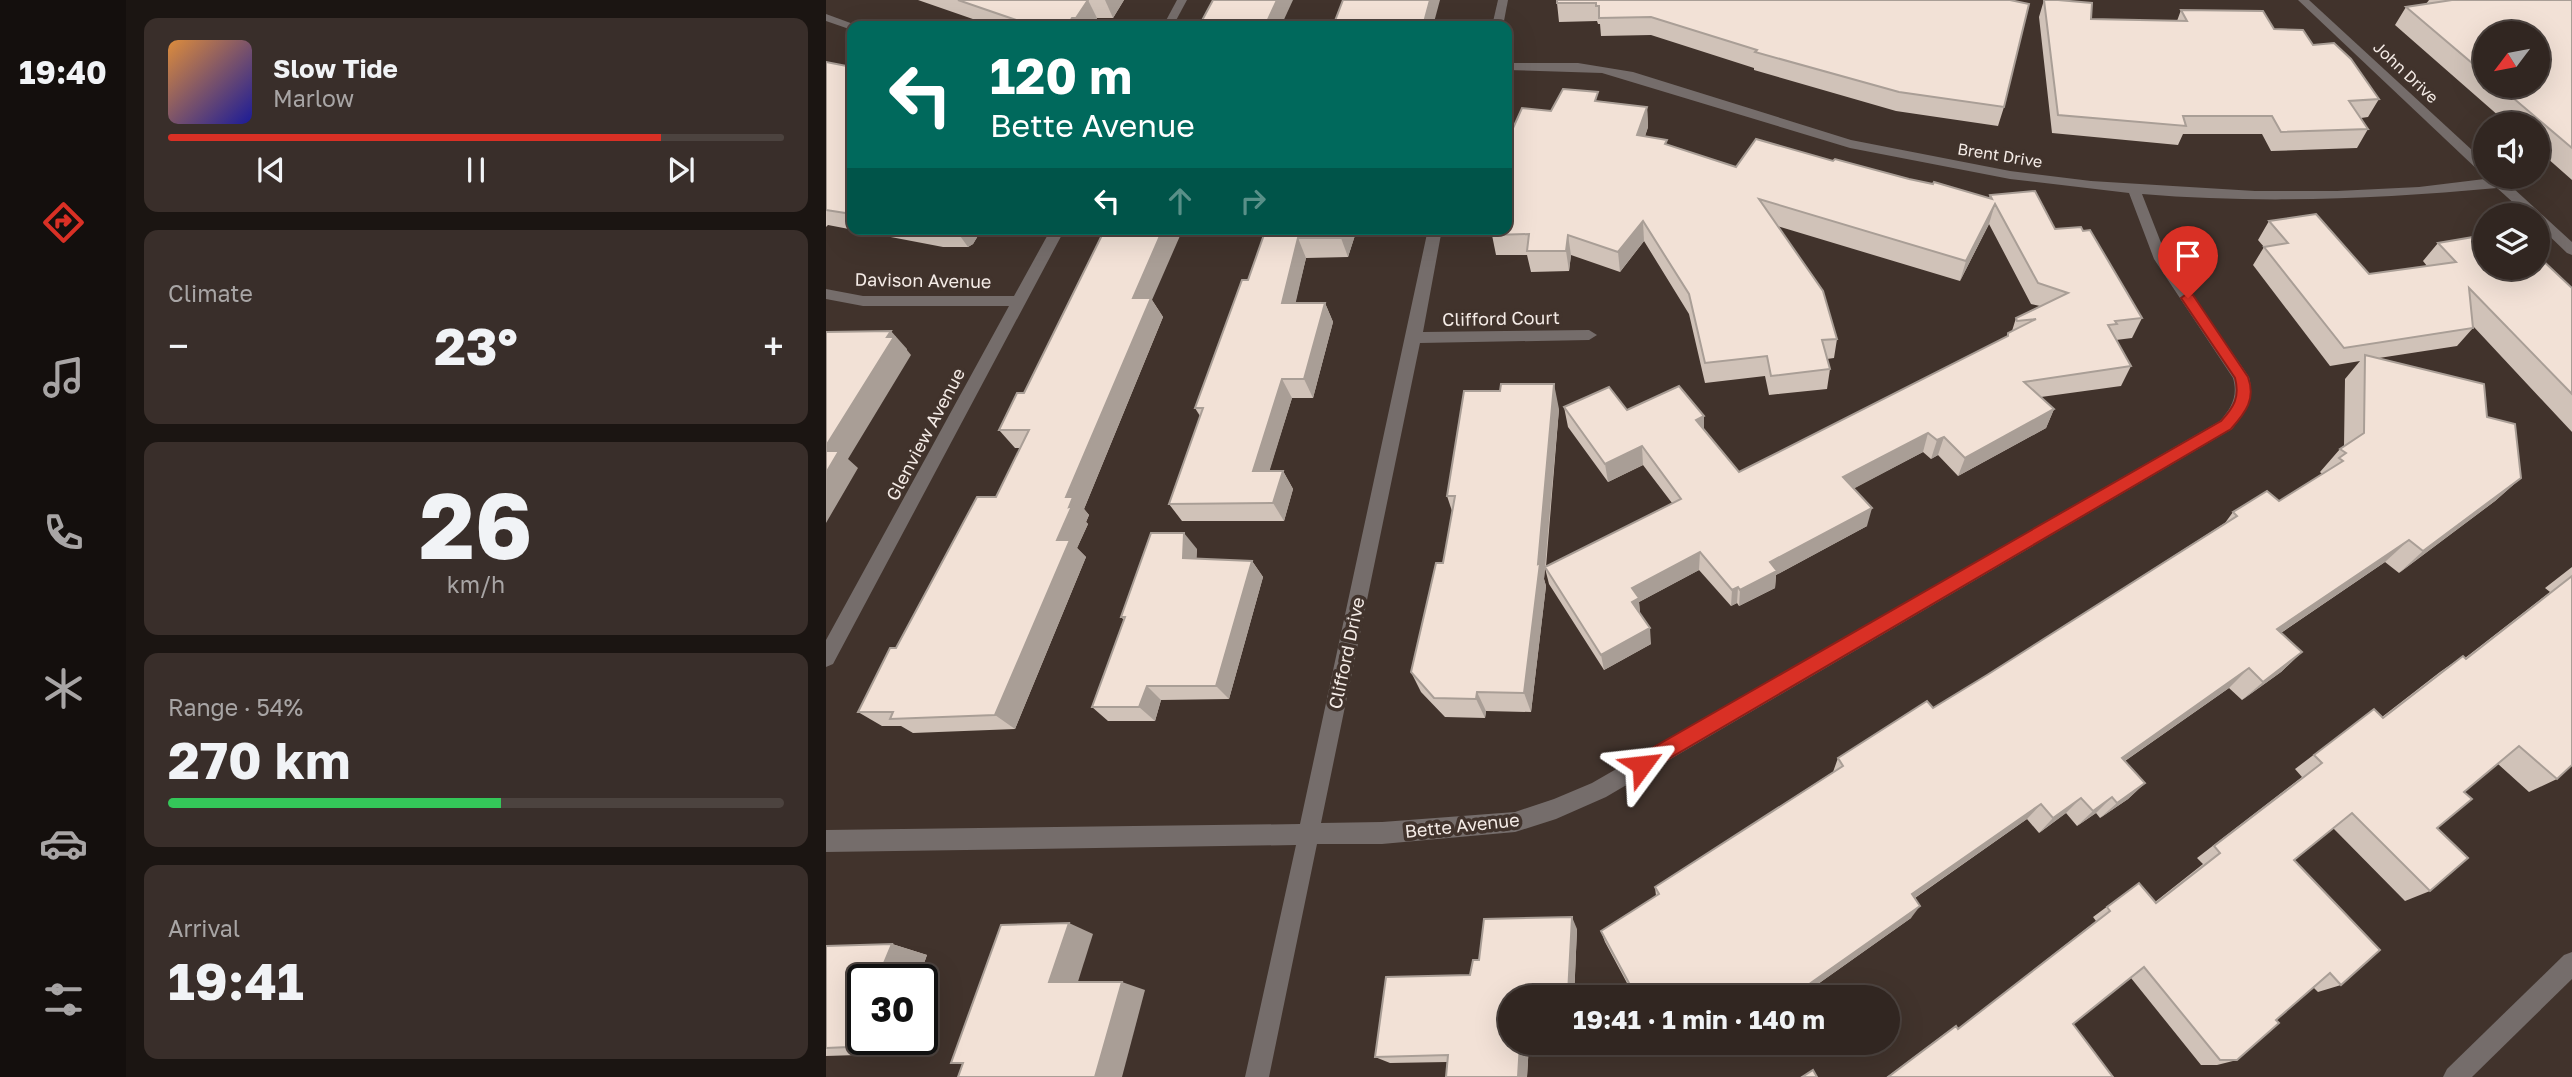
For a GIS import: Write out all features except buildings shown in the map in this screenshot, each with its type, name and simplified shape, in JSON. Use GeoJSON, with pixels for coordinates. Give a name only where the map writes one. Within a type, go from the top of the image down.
{"type":"FeatureCollection","features":[{"type":"Feature","properties":{"kind":"street"},"geometry":{"type":"LineString","coordinates":[[1171,21],[1182,0]]}},
{"type":"Feature","properties":{"kind":"street"},"geometry":{"type":"LineString","coordinates":[[1499,21],[1503,0]]}},
{"type":"Feature","properties":{"kind":"street","name":"John Drive"},"geometry":{"type":"LineString","coordinates":[[2303,0],[2473,158]]}},
{"type":"Feature","properties":{"kind":"street"},"geometry":{"type":"LineString","coordinates":[[826,17],[847,25]]}},
{"type":"Feature","properties":{"kind":"street","name":"Brent Drive"},"geometry":{"type":"LineString","coordinates":[[1512,67],[1601,69],[1849,144],[1995,173],[2134,189],[2230,194],[2363,195],[2473,183]]}},
{"type":"Feature","properties":{"kind":"street","name":"Bette Avenue"},"geometry":{"type":"LineString","coordinates":[[826,841],[1382,833],[1515,822],[1556,809],[1599,790],[2226,425],[2240,409],[2246,391],[2241,377],[2161,259],[2151,239],[2134,189]]}},
{"type":"Feature","properties":{"kind":"street"},"geometry":{"type":"LineString","coordinates":[[2506,189],[2521,203]]}},
{"type":"Feature","properties":{"kind":"street"},"geometry":{"type":"LineString","coordinates":[[2550,230],[2572,250]]}},
{"type":"Feature","properties":{"kind":"street","name":"Glenview Avenue"},"geometry":{"type":"LineString","coordinates":[[829,647],[1055,235]]}},
{"type":"Feature","properties":{"kind":"street","name":"Clifford Drive"},"geometry":{"type":"LineString","coordinates":[[1257,1077],[1434,235]]}},
{"type":"Feature","properties":{"kind":"street","name":"Davison Avenue"},"geometry":{"type":"LineString","coordinates":[[826,294],[863,301],[1019,301]]}},
{"type":"Feature","properties":{"kind":"street","name":"Clifford Court"},"geometry":{"type":"LineString","coordinates":[[1414,338],[1589,335]]}},
{"type":"Feature","properties":{"kind":"street"},"geometry":{"type":"LineString","coordinates":[[2455,1077],[2572,963]]}},
{"type":"Feature","properties":{"kind":"route"},"geometry":{"type":"LineString","coordinates":[[1642,765],[2226,425],[2240,409],[2246,391],[2241,377],[2188,298]]}}]}
